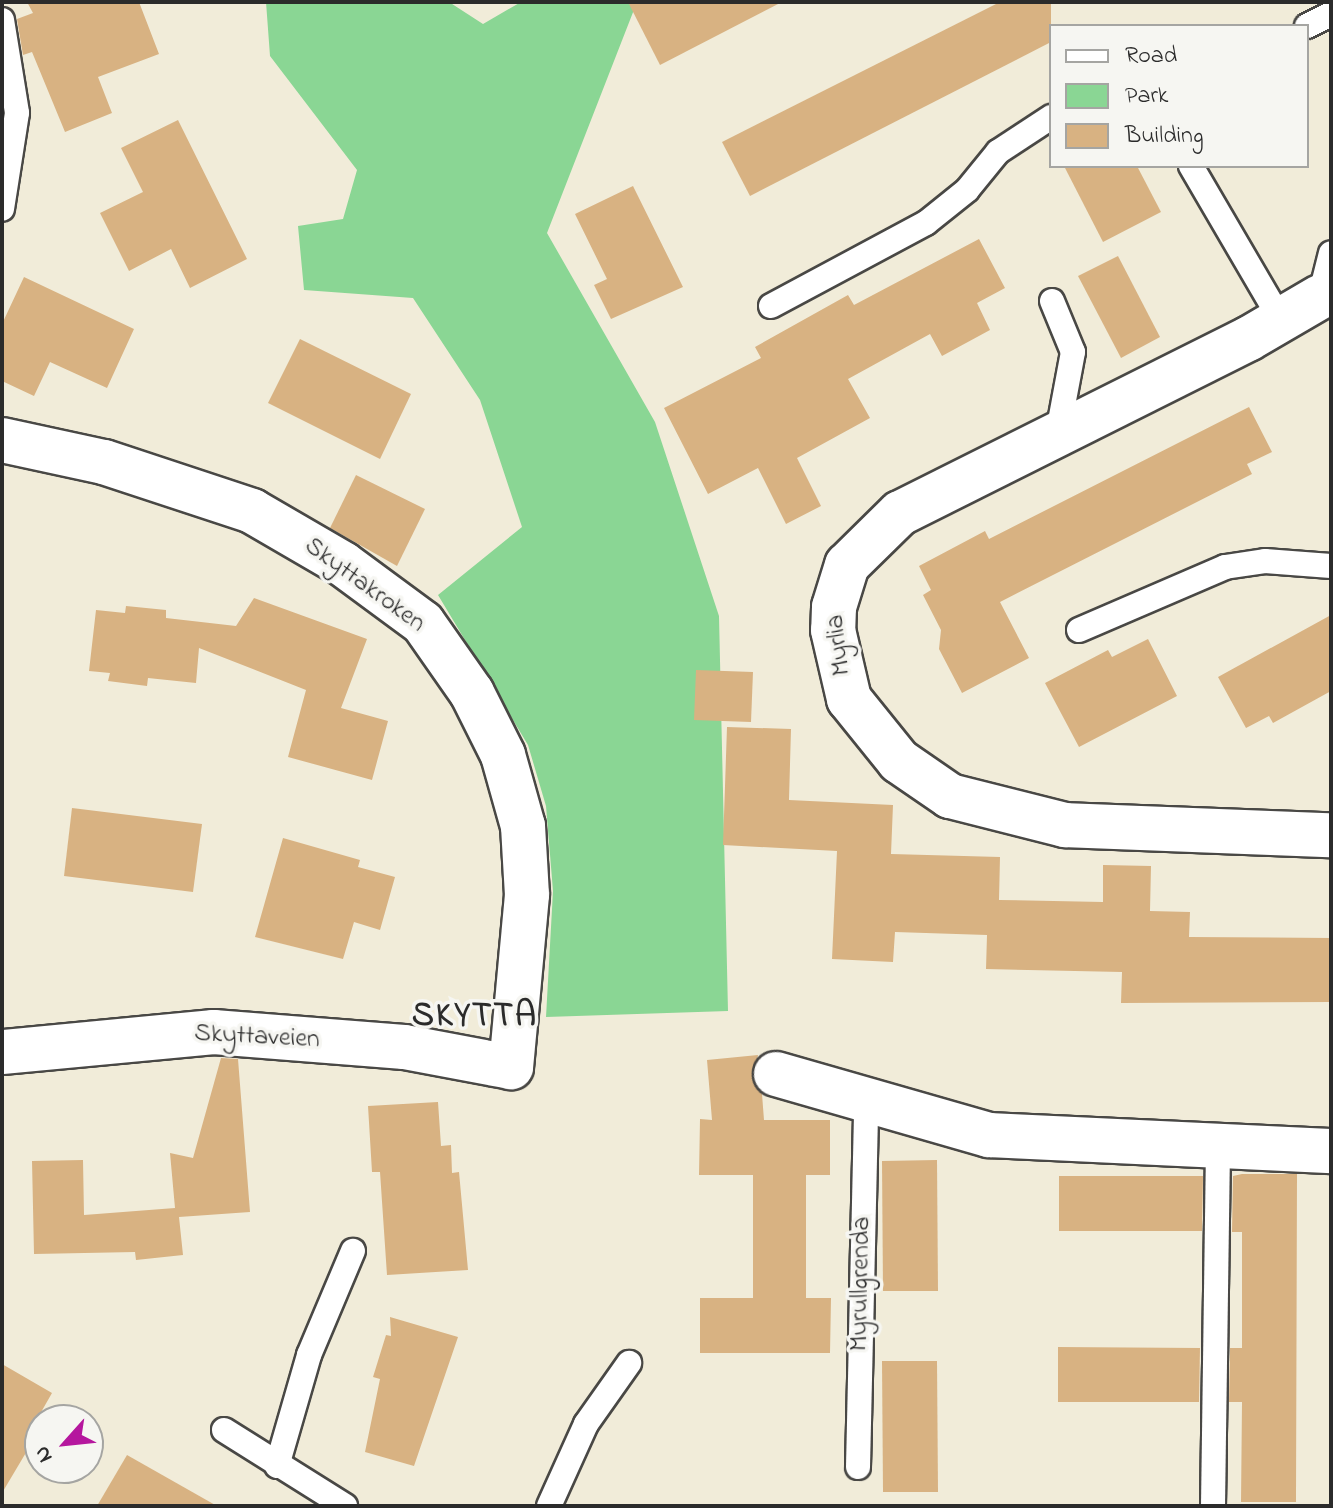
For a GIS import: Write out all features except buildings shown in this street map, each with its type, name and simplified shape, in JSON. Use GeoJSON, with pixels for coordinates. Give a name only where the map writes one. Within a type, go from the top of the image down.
{"type":"FeatureCollection","features":[{"type":"Feature","properties":{"kind":"street","name":"Myrlia"},"geometry":{"type":"LineString","coordinates":[[1326,298],[920,500],[879,528],[847,565],[834,607],[833,630],[849,699],[899,761],[950,796],[982,807],[1065,825],[1331,835]]}},
{"type":"Feature","properties":{"kind":"street","name":"Skyttakroken"},"geometry":{"type":"LineString","coordinates":[[2,440],[104,462],[252,511],[343,564],[423,623],[472,693],[503,755],[523,826],[527,895],[511,1067]]}},
{"type":"Feature","properties":{"kind":"street","name":"Skyttaveien"},"geometry":{"type":"LineString","coordinates":[[2,1052],[214,1032],[404,1047],[511,1067]]}},
{"type":"Feature","properties":{"kind":"street"},"geometry":{"type":"LineString","coordinates":[[776,1074],[989,1135],[1218,1149],[1331,1151]]}},
{"type":"Feature","properties":{"kind":"lane"},"geometry":{"type":"LineString","coordinates":[[1309,25],[1331,14]]}},
{"type":"Feature","properties":{"kind":"lane"},"geometry":{"type":"LineString","coordinates":[[2,20],[17,113],[2,209]]}},
{"type":"Feature","properties":{"kind":"lane"},"geometry":{"type":"LineString","coordinates":[[771,306],[926,223],[967,190],[998,152],[1049,118]]}},
{"type":"Feature","properties":{"kind":"lane"},"geometry":{"type":"LineString","coordinates":[[1192,168],[1281,320]]}},
{"type":"Feature","properties":{"kind":"lane"},"geometry":{"type":"LineString","coordinates":[[1326,298],[1331,253]]}},
{"type":"Feature","properties":{"kind":"lane"},"geometry":{"type":"LineString","coordinates":[[1052,301],[1069,340],[1074,369],[1058,432]]}},
{"type":"Feature","properties":{"kind":"lane"},"geometry":{"type":"LineString","coordinates":[[1079,630],[1225,567],[1265,561],[1331,566]]}},
{"type":"Feature","properties":{"kind":"lane","name":"Myrullgrenda"},"geometry":{"type":"LineString","coordinates":[[858,1467],[866,1101]]}},
{"type":"Feature","properties":{"kind":"lane"},"geometry":{"type":"LineString","coordinates":[[1213,1506],[1218,1149]]}},
{"type":"Feature","properties":{"kind":"lane"},"geometry":{"type":"LineString","coordinates":[[277,1466],[309,1355],[353,1251]]}},
{"type":"Feature","properties":{"kind":"lane"},"geometry":{"type":"LineString","coordinates":[[549,1506],[586,1424],[629,1363]]}},
{"type":"Feature","properties":{"kind":"lane"},"geometry":{"type":"LineString","coordinates":[[224,1430],[345,1506]]}},
{"type":"Feature","properties":{"kind":"green space"},"geometry":{"type":"Polygon","coordinates":[[[266,2],[449,2],[483,24],[521,2],[637,2],[547,233],[655,422],[719,616],[728,1011],[546,1017],[553,891],[546,806],[528,745],[438,595],[522,527],[480,400],[413,298],[304,290],[298,226],[343,219],[357,170],[270,56],[266,2]]]}},
{"type":"Feature","properties":{"kind":"district","name":"SKYTTA"},"geometry":{"type":"Point","coordinates":[475,1018]}}]}
